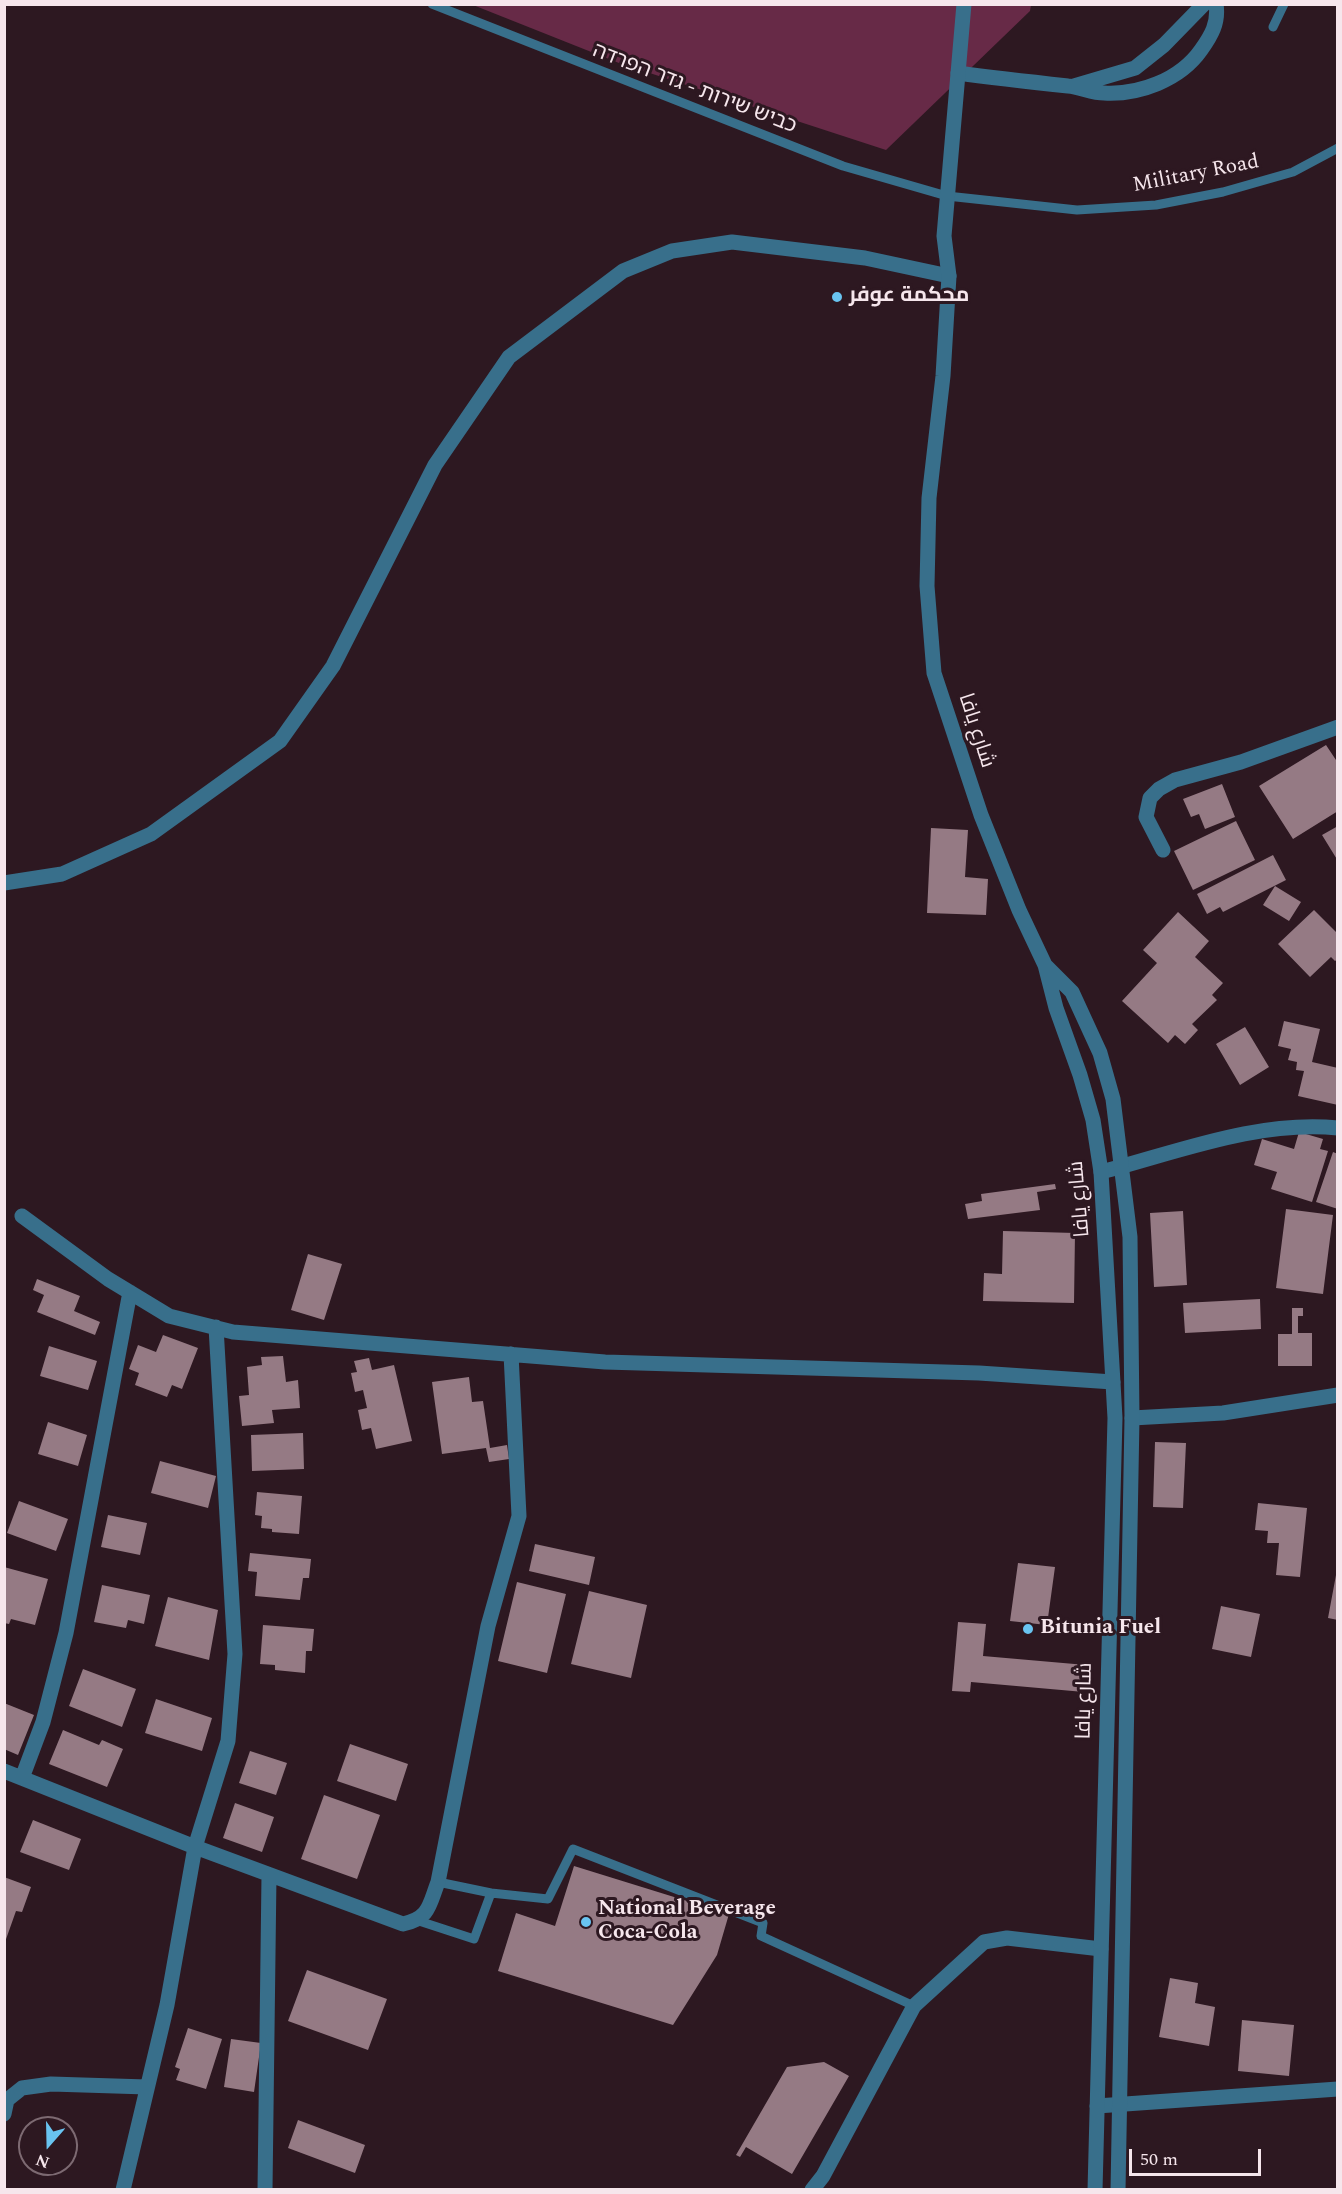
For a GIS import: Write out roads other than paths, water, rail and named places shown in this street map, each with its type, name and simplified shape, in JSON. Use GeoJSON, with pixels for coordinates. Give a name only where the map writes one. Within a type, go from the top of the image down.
{"type":"FeatureCollection","features":[{"type":"Feature","properties":{"kind":"street","name":"شارع يافا"},"geometry":{"type":"LineString","coordinates":[[964,4],[944,236],[949,276],[943,376],[929,498],[927,586],[934,673],[981,815],[1019,910],[1045,965],[1056,1008],[1093,1120],[1101,1172],[1114,1418],[1095,2190]]}},
{"type":"Feature","properties":{"kind":"street"},"geometry":{"type":"LineString","coordinates":[[1071,87],[1136,68],[1164,45],[1204,4]]}},
{"type":"Feature","properties":{"kind":"street"},"geometry":{"type":"LineString","coordinates":[[958,73],[1104,93],[1143,90],[1173,76],[1197,55],[1210,37],[1218,17],[1216,4]]}},
{"type":"Feature","properties":{"kind":"street"},"geometry":{"type":"LineString","coordinates":[[4,883],[62,874],[151,834],[280,741],[333,666],[435,465],[509,357],[623,271],[672,251],[732,242],[865,258],[949,276]]}},
{"type":"Feature","properties":{"kind":"street"},"geometry":{"type":"LineString","coordinates":[[1163,850],[1146,817],[1150,798],[1159,789],[1175,780],[1241,762],[1338,728]]}},
{"type":"Feature","properties":{"kind":"street"},"geometry":{"type":"LineString","coordinates":[[1045,965],[1072,992],[1100,1053],[1113,1099],[1130,1237],[1132,1418],[1119,2064],[1122,2104],[1118,2190]]}},
{"type":"Feature","properties":{"kind":"street"},"geometry":{"type":"LineString","coordinates":[[1101,1172],[1272,1128],[1311,1125],[1338,1128]]}},
{"type":"Feature","properties":{"kind":"street"},"geometry":{"type":"LineString","coordinates":[[21,1216],[130,1292],[169,1316],[233,1332],[605,1362],[979,1373],[1113,1382]]}},
{"type":"Feature","properties":{"kind":"street"},"geometry":{"type":"LineString","coordinates":[[130,1292],[66,1633],[43,1722],[10,1776],[403,1924],[419,1921],[427,1911],[438,1882],[488,1626],[519,1516],[512,1354]]}},
{"type":"Feature","properties":{"kind":"street"},"geometry":{"type":"LineString","coordinates":[[123,2190],[167,2005],[195,1847],[228,1741],[235,1654],[216,1328]]}},
{"type":"Feature","properties":{"kind":"street"},"geometry":{"type":"LineString","coordinates":[[1132,1418],[1223,1413],[1338,1395]]}},
{"type":"Feature","properties":{"kind":"street"},"geometry":{"type":"LineString","coordinates":[[265,2190],[269,1875]]}},
{"type":"Feature","properties":{"kind":"street"},"geometry":{"type":"LineString","coordinates":[[812,2190],[822,2176],[914,2006],[984,1942],[1007,1938],[1101,1949]]}},
{"type":"Feature","properties":{"kind":"street"},"geometry":{"type":"LineString","coordinates":[[4,2114],[7,2100],[22,2088],[51,2084],[147,2087]]}},
{"type":"Feature","properties":{"kind":"street"},"geometry":{"type":"LineString","coordinates":[[1097,2106],[1338,2090]]}},
{"type":"Feature","properties":{"kind":"lane","name":"כביש שירות - גדר הפרדה"},"geometry":{"type":"LineString","coordinates":[[432,4],[843,166],[947,196]]}},
{"type":"Feature","properties":{"kind":"lane"},"geometry":{"type":"LineString","coordinates":[[1273,27],[1284,4]]}},
{"type":"Feature","properties":{"kind":"lane","name":"Military Road"},"geometry":{"type":"LineString","coordinates":[[947,196],[1077,210],[1156,205],[1223,192],[1293,172],[1338,148]]}},
{"type":"Feature","properties":{"kind":"lane"},"geometry":{"type":"LineString","coordinates":[[438,1882],[491,1893],[548,1899],[573,1848],[763,1923],[761,1936],[914,2006]]}},
{"type":"Feature","properties":{"kind":"lane"},"geometry":{"type":"LineString","coordinates":[[419,1921],[474,1939],[491,1893]]}},
{"type":"Feature","properties":{"kind":"place","name":"محكمة عوفر"},"geometry":{"type":"Point","coordinates":[837,297]}},
{"type":"Feature","properties":{"kind":"place","name":"Bitunia Fuel"},"geometry":{"type":"Point","coordinates":[1028,1629]}},
{"type":"Feature","properties":{"kind":"place","name":"National Beverage Coca-Cola"},"geometry":{"type":"Point","coordinates":[586,1922]}}]}
